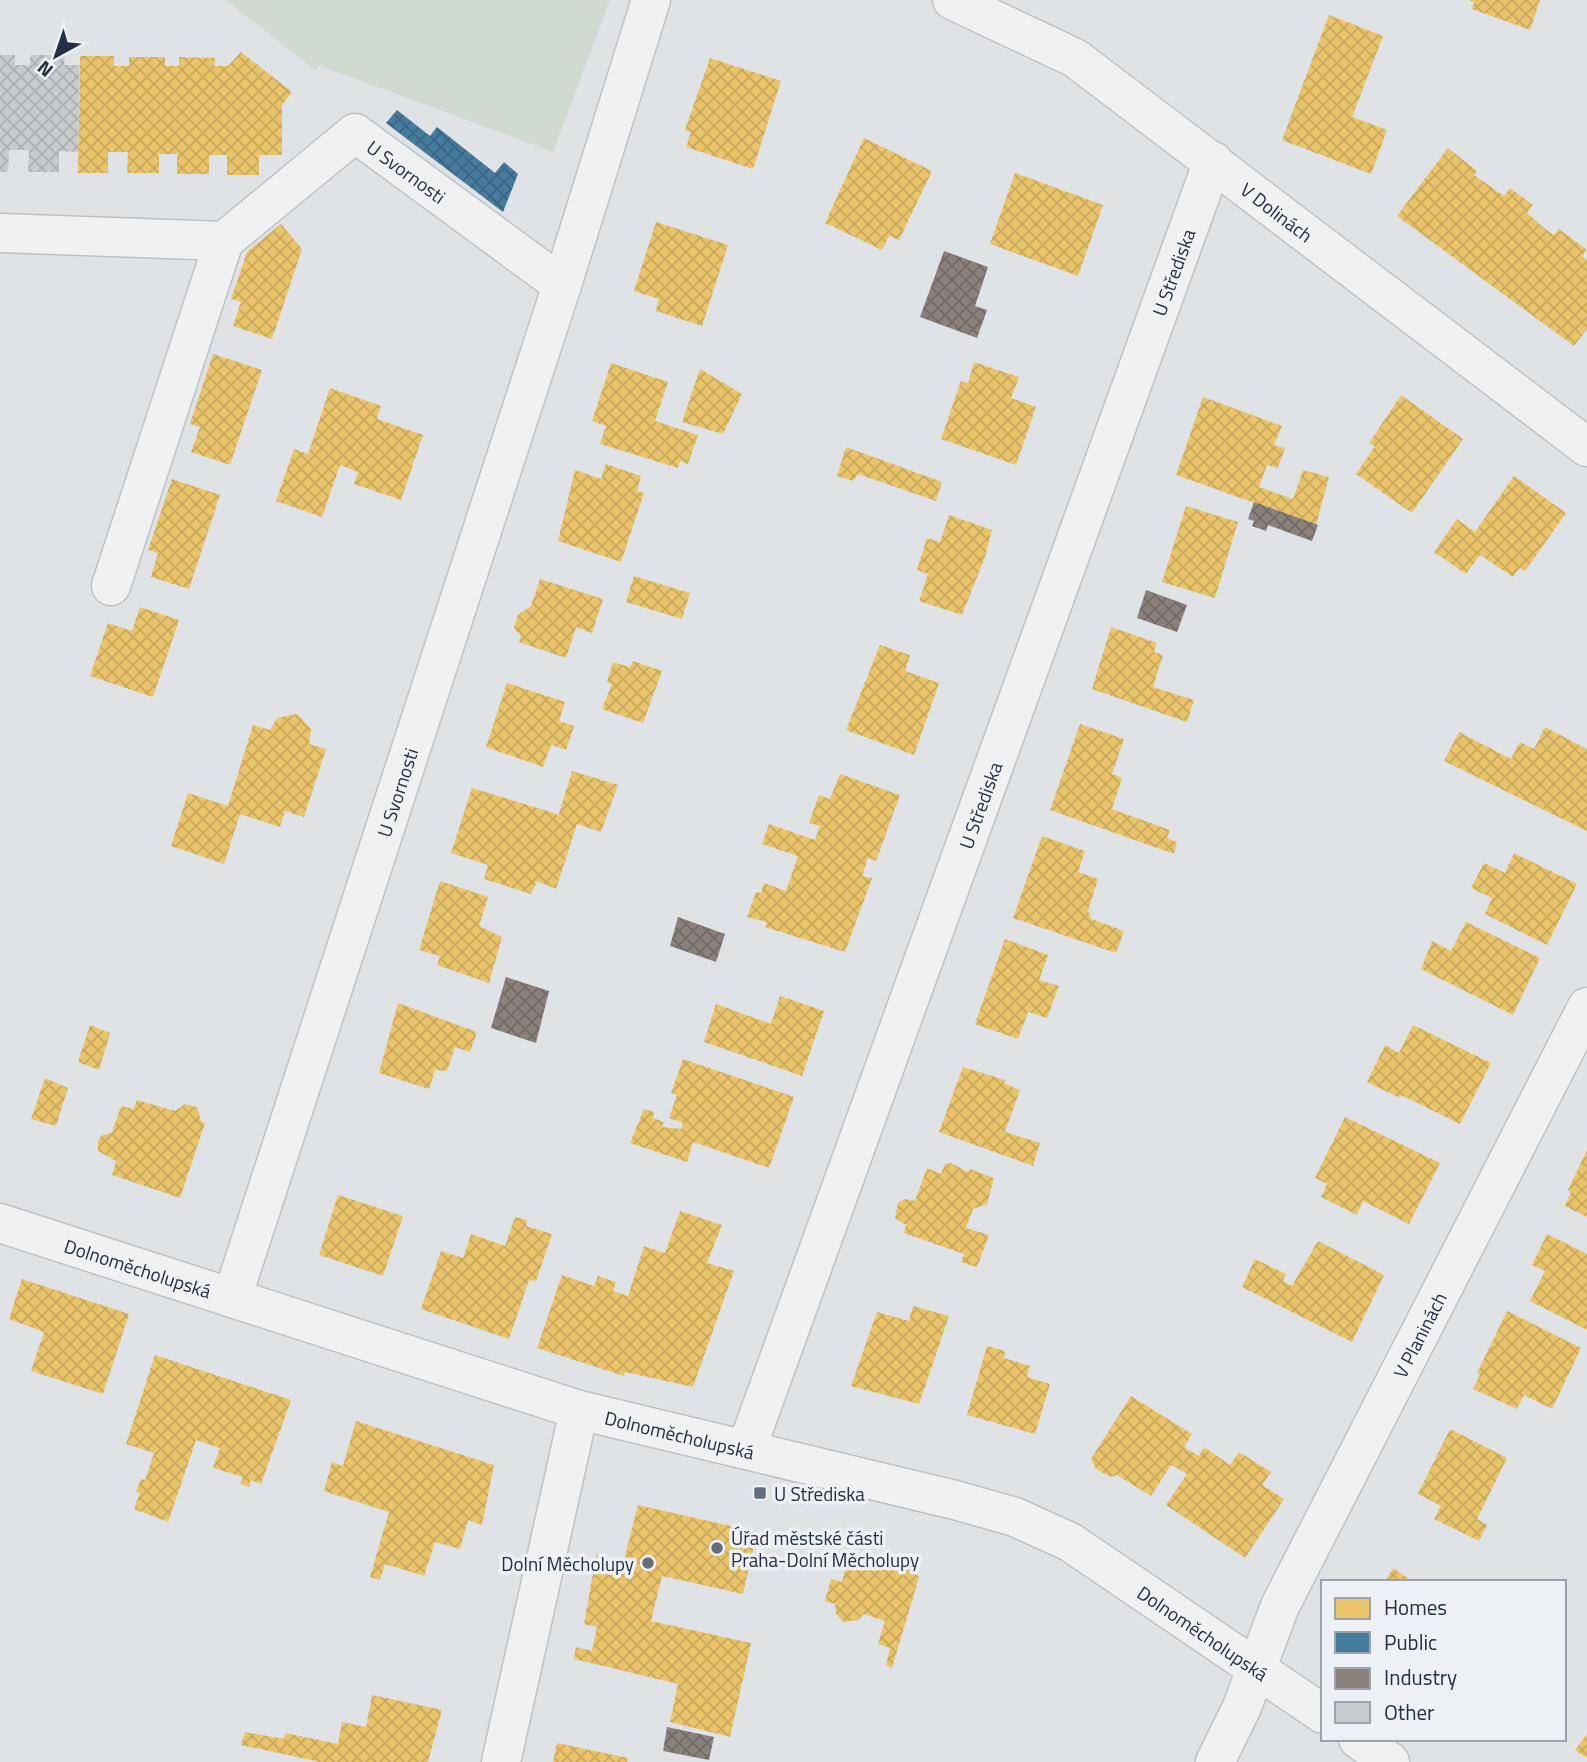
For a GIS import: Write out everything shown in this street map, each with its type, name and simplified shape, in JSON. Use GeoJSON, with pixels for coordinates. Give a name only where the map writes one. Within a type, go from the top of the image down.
{"type":"FeatureCollection","features":[{"type":"Feature","properties":{"kind":"street","name":"U Svornosti"},"geometry":{"type":"LineString","coordinates":[[232,1298],[562,285],[652,0]]}},
{"type":"Feature","properties":{"kind":"street","name":"V Dolinách"},"geometry":{"type":"LineString","coordinates":[[956,1],[1075,58],[1587,447]]}},
{"type":"Feature","properties":{"kind":"street","name":"U Svornosti"},"geometry":{"type":"LineString","coordinates":[[224,241],[355,133],[562,285]]}},
{"type":"Feature","properties":{"kind":"street","name":"U Střediska"},"geometry":{"type":"LineString","coordinates":[[746,1450],[1213,161]]}},
{"type":"Feature","properties":{"kind":"street"},"geometry":{"type":"LineString","coordinates":[[0,233],[224,241],[111,586]]}},
{"type":"Feature","properties":{"kind":"street","name":"V Planinách"},"geometry":{"type":"LineString","coordinates":[[1215,1762],[1242,1707],[1280,1606],[1587,1007]]}},
{"type":"Feature","properties":{"kind":"street","name":"Dolnoměcholupská"},"geometry":{"type":"LineString","coordinates":[[0,1223],[579,1410],[1015,1517],[1070,1542],[1321,1713]]}},
{"type":"Feature","properties":{"kind":"street"},"geometry":{"type":"LineString","coordinates":[[501,1762],[579,1410]]}},
{"type":"Feature","properties":{"kind":"street"},"geometry":{"type":"LineString","coordinates":[[1361,1741],[1390,1762]]}},
{"type":"Feature","properties":{"kind":"shaded area"},"geometry":{"type":"Polygon","coordinates":[[[226,0],[610,0],[553,152],[318,65],[316,71],[226,0]]]}},
{"type":"Feature","properties":{"kind":"building: Homes"},"geometry":{"type":"Polygon","coordinates":[[[1469,0],[1540,0],[1530,30],[1472,9],[1474,2],[1469,0]]]}},
{"type":"Feature","properties":{"kind":"building: Homes"},"geometry":{"type":"Polygon","coordinates":[[[1329,15],[1383,36],[1352,117],[1387,130],[1371,174],[1282,140],[1329,15]]]}},
{"type":"Feature","properties":{"kind":"building: Homes"},"geometry":{"type":"Polygon","coordinates":[[[241,52],[292,92],[282,105],[282,155],[259,155],[259,175],[227,175],[227,155],[209,155],[209,174],[177,174],[177,154],[159,154],[159,173],[127,173],[128,152],[108,152],[108,173],[78,173],[80,56],[114,56],[114,66],[129,66],[129,57],[165,57],[165,66],[179,66],[179,57],[215,58],[214,66],[228,66],[241,52]]]}},
{"type":"Feature","properties":{"kind":"building: Homes"},"geometry":{"type":"Polygon","coordinates":[[[710,58],[781,81],[753,169],[686,147],[691,132],[685,130],[710,58]]]}},
{"type":"Feature","properties":{"kind":"building: Homes"},"geometry":{"type":"Polygon","coordinates":[[[864,138],[932,171],[899,240],[889,236],[882,250],[825,223],[864,138]]]}},
{"type":"Feature","properties":{"kind":"building: Homes"},"geometry":{"type":"Polygon","coordinates":[[[1448,148],[1477,171],[1474,175],[1504,196],[1510,188],[1533,205],[1527,213],[1545,229],[1554,235],[1559,229],[1587,250],[1582,256],[1587,260],[1587,329],[1574,346],[1397,216],[1448,148]]]}},
{"type":"Feature","properties":{"kind":"building: Homes"},"geometry":{"type":"Polygon","coordinates":[[[1015,173],[1103,205],[1078,276],[990,244],[1015,173]]]}},
{"type":"Feature","properties":{"kind":"building: Homes"},"geometry":{"type":"Polygon","coordinates":[[[656,222],[728,245],[702,326],[656,311],[659,299],[634,291],[656,222]]]}},
{"type":"Feature","properties":{"kind":"building: Homes"},"geometry":{"type":"Polygon","coordinates":[[[281,224],[302,249],[272,339],[233,326],[241,302],[231,299],[247,252],[281,224]]]}},
{"type":"Feature","properties":{"kind":"building: Homes"},"geometry":{"type":"Polygon","coordinates":[[[213,354],[262,370],[230,465],[191,452],[200,427],[190,424],[213,354]]]}},
{"type":"Feature","properties":{"kind":"building: Homes"},"geometry":{"type":"Polygon","coordinates":[[[974,362],[1019,377],[1011,398],[1036,407],[1016,465],[941,439],[961,381],[968,383],[974,362]]]}},
{"type":"Feature","properties":{"kind":"building: Homes"},"geometry":{"type":"Polygon","coordinates":[[[611,363],[668,382],[655,421],[698,435],[688,464],[680,461],[678,468],[600,444],[606,426],[592,421],[611,363]]]}},
{"type":"Feature","properties":{"kind":"building: Homes"},"geometry":{"type":"Polygon","coordinates":[[[700,369],[742,394],[723,434],[682,422],[700,369]]]}},
{"type":"Feature","properties":{"kind":"building: Homes"},"geometry":{"type":"Polygon","coordinates":[[[330,388],[381,406],[377,419],[423,435],[401,500],[354,484],[358,472],[340,465],[322,517],[276,501],[294,449],[308,454],[330,388]]]}},
{"type":"Feature","properties":{"kind":"building: Homes"},"geometry":{"type":"Polygon","coordinates":[[[1401,395],[1463,439],[1412,513],[1356,474],[1375,446],[1369,443],[1401,395]]]}},
{"type":"Feature","properties":{"kind":"building: Homes"},"geometry":{"type":"Polygon","coordinates":[[[1203,397],[1282,426],[1274,445],[1285,448],[1278,468],[1267,465],[1259,487],[1293,499],[1303,470],[1329,477],[1316,525],[1176,475],[1203,397]]]}},
{"type":"Feature","properties":{"kind":"building: Homes"},"geometry":{"type":"Polygon","coordinates":[[[846,447],[942,482],[936,501],[858,474],[853,481],[837,476],[846,447]]]}},
{"type":"Feature","properties":{"kind":"building: Homes"},"geometry":{"type":"Polygon","coordinates":[[[606,464],[641,476],[637,491],[644,493],[621,562],[558,541],[575,470],[601,479],[606,464]]]}},
{"type":"Feature","properties":{"kind":"building: Homes"},"geometry":{"type":"Polygon","coordinates":[[[1514,476],[1566,513],[1525,571],[1520,568],[1513,577],[1480,555],[1466,574],[1434,552],[1457,519],[1475,532],[1514,476]]]}},
{"type":"Feature","properties":{"kind":"building: Homes"},"geometry":{"type":"Polygon","coordinates":[[[172,479],[220,495],[189,589],[151,577],[158,553],[148,550],[172,479]]]}},
{"type":"Feature","properties":{"kind":"building: Homes"},"geometry":{"type":"Polygon","coordinates":[[[1186,506],[1238,522],[1215,598],[1162,582],[1186,506]]]}},
{"type":"Feature","properties":{"kind":"building: Homes"},"geometry":{"type":"Polygon","coordinates":[[[949,515],[992,530],[985,557],[962,615],[919,601],[928,574],[917,570],[927,538],[940,542],[949,515]]]}},
{"type":"Feature","properties":{"kind":"building: Homes"},"geometry":{"type":"Polygon","coordinates":[[[634,576],[690,593],[682,619],[626,602],[634,576]]]}},
{"type":"Feature","properties":{"kind":"building: Homes"},"geometry":{"type":"Polygon","coordinates":[[[540,579],[603,599],[592,633],[576,627],[566,658],[519,642],[521,636],[514,628],[518,615],[531,606],[540,579]]]}},
{"type":"Feature","properties":{"kind":"building: Homes"},"geometry":{"type":"Polygon","coordinates":[[[140,607],[179,620],[153,697],[90,676],[108,623],[132,631],[140,607]]]}},
{"type":"Feature","properties":{"kind":"building: Homes"},"geometry":{"type":"Polygon","coordinates":[[[1111,627],[1157,643],[1154,652],[1163,655],[1153,687],[1194,700],[1187,722],[1092,689],[1111,627]]]}},
{"type":"Feature","properties":{"kind":"building: Homes"},"geometry":{"type":"Polygon","coordinates":[[[880,645],[910,655],[905,671],[939,683],[914,755],[846,730],[880,645]]]}},
{"type":"Feature","properties":{"kind":"building: Homes"},"geometry":{"type":"Polygon","coordinates":[[[633,661],[662,671],[643,723],[602,709],[612,684],[607,682],[613,662],[630,667],[633,661]]]}},
{"type":"Feature","properties":{"kind":"building: Homes"},"geometry":{"type":"Polygon","coordinates":[[[507,683],[565,702],[559,721],[574,726],[566,750],[551,745],[543,767],[486,747],[507,683]]]}},
{"type":"Feature","properties":{"kind":"building: Homes"},"geometry":{"type":"Polygon","coordinates":[[[297,714],[311,729],[309,744],[326,749],[304,817],[285,811],[280,827],[240,814],[224,864],[171,846],[188,793],[228,806],[253,725],[270,730],[277,718],[297,714]]]}},
{"type":"Feature","properties":{"kind":"building: Homes"},"geometry":{"type":"Polygon","coordinates":[[[1080,724],[1124,739],[1112,774],[1122,778],[1112,809],[1170,830],[1167,838],[1177,842],[1174,854],[1050,810],[1080,724]]]}},
{"type":"Feature","properties":{"kind":"building: Homes"},"geometry":{"type":"Polygon","coordinates":[[[1545,727],[1587,749],[1587,831],[1444,761],[1459,732],[1511,759],[1520,742],[1534,749],[1545,727]]]}},
{"type":"Feature","properties":{"kind":"building: Homes"},"geometry":{"type":"Polygon","coordinates":[[[572,771],[618,785],[601,832],[577,824],[556,889],[537,881],[531,894],[484,879],[488,865],[451,853],[472,788],[557,814],[558,817],[572,771]]]}},
{"type":"Feature","properties":{"kind":"building: Homes"},"geometry":{"type":"Polygon","coordinates":[[[840,774],[900,795],[876,861],[868,858],[862,876],[872,878],[845,952],[765,927],[767,922],[747,917],[756,892],[761,893],[764,883],[786,891],[798,856],[762,844],[769,824],[815,840],[820,826],[809,823],[819,795],[830,799],[840,774]]]}},
{"type":"Feature","properties":{"kind":"building: Homes"},"geometry":{"type":"Polygon","coordinates":[[[1042,836],[1085,851],[1078,872],[1098,879],[1088,911],[1091,919],[1124,931],[1116,953],[1013,918],[1042,836]]]}},
{"type":"Feature","properties":{"kind":"building: Homes"},"geometry":{"type":"Polygon","coordinates":[[[1514,853],[1577,884],[1547,945],[1485,914],[1492,898],[1471,888],[1484,863],[1505,873],[1514,853]]]}},
{"type":"Feature","properties":{"kind":"building: Homes"},"geometry":{"type":"Polygon","coordinates":[[[440,881],[488,897],[479,926],[502,937],[489,983],[437,965],[440,956],[419,950],[440,881]]]}},
{"type":"Feature","properties":{"kind":"building: Homes"},"geometry":{"type":"Polygon","coordinates":[[[1466,922],[1540,958],[1513,1015],[1421,969],[1432,941],[1451,951],[1466,922]]]}},
{"type":"Feature","properties":{"kind":"building: Homes"},"geometry":{"type":"Polygon","coordinates":[[[1005,939],[1048,955],[1039,980],[1059,986],[1047,1018],[1028,1012],[1018,1039],[975,1024],[1005,939]]]}},
{"type":"Feature","properties":{"kind":"building: Homes"},"geometry":{"type":"Polygon","coordinates":[[[780,996],[824,1011],[802,1076],[704,1042],[716,1004],[771,1024],[780,996]]]}},
{"type":"Feature","properties":{"kind":"building: Homes"},"geometry":{"type":"Polygon","coordinates":[[[398,1003],[477,1032],[470,1052],[455,1047],[447,1071],[435,1070],[429,1089],[379,1073],[398,1003]]]}},
{"type":"Feature","properties":{"kind":"building: Homes"},"geometry":{"type":"Polygon","coordinates":[[[90,1025],[110,1033],[99,1070],[78,1062],[90,1025]]]}},
{"type":"Feature","properties":{"kind":"building: Homes"},"geometry":{"type":"Polygon","coordinates":[[[1413,1025],[1491,1063],[1460,1124],[1401,1095],[1400,1098],[1367,1082],[1385,1045],[1399,1053],[1413,1025]]]}},
{"type":"Feature","properties":{"kind":"building: Homes"},"geometry":{"type":"Polygon","coordinates":[[[683,1059],[794,1097],[769,1168],[693,1142],[687,1162],[630,1143],[644,1109],[654,1112],[653,1118],[664,1122],[662,1127],[681,1129],[683,1123],[669,1118],[677,1095],[671,1093],[683,1059]]]}},
{"type":"Feature","properties":{"kind":"building: Homes"},"geometry":{"type":"Polygon","coordinates":[[[963,1067],[1005,1080],[1004,1083],[1020,1090],[1005,1132],[1040,1143],[1033,1166],[939,1132],[963,1067]]]}},
{"type":"Feature","properties":{"kind":"building: Homes"},"geometry":{"type":"Polygon","coordinates":[[[45,1078],[68,1088],[56,1126],[31,1119],[45,1078]]]}},
{"type":"Feature","properties":{"kind":"building: Homes"},"geometry":{"type":"Polygon","coordinates":[[[137,1100],[175,1111],[185,1104],[197,1107],[201,1121],[205,1123],[180,1198],[112,1175],[116,1161],[98,1151],[98,1141],[102,1135],[112,1133],[121,1106],[133,1109],[137,1100]]]}},
{"type":"Feature","properties":{"kind":"building: Homes"},"geometry":{"type":"Polygon","coordinates":[[[1345,1117],[1440,1163],[1409,1224],[1363,1201],[1357,1215],[1321,1197],[1327,1184],[1315,1178],[1345,1117]]]}},
{"type":"Feature","properties":{"kind":"building: Homes"},"geometry":{"type":"Polygon","coordinates":[[[1587,1150],[1587,1217],[1565,1206],[1571,1192],[1568,1190],[1587,1150]]]}},
{"type":"Feature","properties":{"kind":"building: Homes"},"geometry":{"type":"Polygon","coordinates":[[[951,1163],[968,1172],[970,1169],[994,1178],[987,1204],[973,1209],[966,1228],[989,1235],[977,1267],[961,1262],[964,1254],[904,1233],[906,1225],[895,1218],[898,1203],[905,1199],[915,1201],[927,1168],[941,1174],[945,1164],[951,1163]]]}},
{"type":"Feature","properties":{"kind":"building: Homes"},"geometry":{"type":"Polygon","coordinates":[[[338,1195],[403,1216],[383,1276],[319,1255],[338,1195]]]}},
{"type":"Feature","properties":{"kind":"building: Homes"},"geometry":{"type":"Polygon","coordinates":[[[680,1211],[722,1225],[707,1263],[734,1271],[693,1387],[625,1372],[624,1376],[537,1348],[562,1275],[594,1286],[598,1276],[616,1282],[613,1291],[628,1296],[644,1246],[665,1253],[680,1211]]]}},
{"type":"Feature","properties":{"kind":"building: Homes"},"geometry":{"type":"Polygon","coordinates":[[[515,1217],[527,1220],[526,1226],[552,1234],[536,1281],[529,1280],[509,1339],[421,1309],[441,1251],[463,1258],[471,1234],[505,1246],[515,1217]]]}},
{"type":"Feature","properties":{"kind":"building: Homes"},"geometry":{"type":"Polygon","coordinates":[[[1547,1234],[1587,1254],[1587,1330],[1530,1301],[1545,1271],[1532,1265],[1547,1234]]]}},
{"type":"Feature","properties":{"kind":"building: Homes"},"geometry":{"type":"Polygon","coordinates":[[[1318,1241],[1384,1275],[1352,1342],[1242,1287],[1255,1259],[1286,1274],[1283,1281],[1292,1286],[1318,1241]]]}},
{"type":"Feature","properties":{"kind":"building: Homes"},"geometry":{"type":"Polygon","coordinates":[[[22,1279],[129,1314],[103,1394],[31,1371],[44,1332],[9,1319],[22,1279]]]}},
{"type":"Feature","properties":{"kind":"building: Homes"},"geometry":{"type":"Polygon","coordinates":[[[913,1306],[949,1316],[919,1404],[851,1386],[877,1312],[909,1321],[913,1306]]]}},
{"type":"Feature","properties":{"kind":"building: Homes"},"geometry":{"type":"Polygon","coordinates":[[[1507,1311],[1581,1348],[1552,1409],[1524,1395],[1517,1409],[1473,1389],[1480,1375],[1477,1373],[1507,1311]]]}},
{"type":"Feature","properties":{"kind":"building: Homes"},"geometry":{"type":"Polygon","coordinates":[[[987,1346],[1005,1351],[1004,1358],[1030,1366],[1027,1377],[1050,1384],[1035,1434],[967,1415],[987,1346]]]}},
{"type":"Feature","properties":{"kind":"building: Homes"},"geometry":{"type":"Polygon","coordinates":[[[155,1355],[291,1400],[261,1484],[251,1480],[249,1487],[240,1484],[243,1477],[213,1468],[220,1448],[196,1440],[168,1522],[134,1509],[140,1493],[136,1492],[141,1479],[145,1480],[154,1453],[126,1444],[155,1355]]]}},
{"type":"Feature","properties":{"kind":"building: Homes"},"geometry":{"type":"Polygon","coordinates":[[[1131,1396],[1192,1434],[1184,1447],[1199,1456],[1204,1447],[1230,1465],[1239,1452],[1271,1472],[1262,1485],[1284,1499],[1245,1558],[1166,1505],[1187,1474],[1171,1465],[1151,1496],[1117,1475],[1110,1477],[1096,1469],[1091,1459],[1131,1396]]]}},
{"type":"Feature","properties":{"kind":"building: Homes"},"geometry":{"type":"Polygon","coordinates":[[[356,1421],[494,1465],[482,1525],[468,1520],[460,1549],[435,1542],[424,1576],[385,1564],[380,1580],[370,1577],[389,1512],[324,1491],[332,1462],[343,1466],[356,1421]]]}},
{"type":"Feature","properties":{"kind":"building: Homes"},"geometry":{"type":"Polygon","coordinates":[[[1450,1429],[1507,1458],[1477,1519],[1487,1525],[1479,1541],[1434,1519],[1441,1506],[1418,1494],[1450,1429]]]}},
{"type":"Feature","properties":{"kind":"building: Homes"},"geometry":{"type":"Polygon","coordinates":[[[638,1505],[757,1532],[743,1594],[662,1576],[651,1621],[751,1643],[730,1737],[670,1722],[678,1684],[574,1659],[576,1647],[592,1651],[597,1627],[584,1624],[597,1551],[598,1557],[623,1564],[638,1505]]]}},
{"type":"Feature","properties":{"kind":"building: Homes"},"geometry":{"type":"Polygon","coordinates":[[[849,1556],[889,1568],[897,1564],[906,1565],[919,1577],[892,1668],[886,1665],[890,1648],[878,1644],[885,1621],[864,1614],[858,1620],[844,1622],[836,1614],[835,1604],[825,1601],[831,1579],[842,1582],[849,1556]]]}},
{"type":"Feature","properties":{"kind":"building: Homes"},"geometry":{"type":"Polygon","coordinates":[[[1394,1568],[1410,1580],[1385,1580],[1394,1568]]]}},
{"type":"Feature","properties":{"kind":"building: Homes"},"geometry":{"type":"Polygon","coordinates":[[[372,1695],[442,1710],[428,1762],[320,1762],[241,1745],[245,1732],[284,1739],[285,1733],[338,1744],[342,1722],[366,1727],[372,1695]]]}},
{"type":"Feature","properties":{"kind":"building: Homes"},"geometry":{"type":"Polygon","coordinates":[[[1587,1734],[1587,1758],[1575,1750],[1587,1734]]]}},
{"type":"Feature","properties":{"kind":"building: Homes"},"geometry":{"type":"Polygon","coordinates":[[[557,1743],[628,1758],[627,1762],[553,1762],[557,1743]]]}},
{"type":"Feature","properties":{"kind":"building: Public"},"geometry":{"type":"Polygon","coordinates":[[[397,110],[430,136],[437,127],[495,173],[504,162],[518,174],[503,212],[386,123],[397,110]]]}},
{"type":"Feature","properties":{"kind":"building: Industry"},"geometry":{"type":"Polygon","coordinates":[[[944,251],[988,267],[975,306],[987,310],[977,338],[920,317],[944,251]]]}},
{"type":"Feature","properties":{"kind":"building: Industry"},"geometry":{"type":"Polygon","coordinates":[[[1254,502],[1318,525],[1312,541],[1268,525],[1266,531],[1252,526],[1254,521],[1248,519],[1254,502]]]}},
{"type":"Feature","properties":{"kind":"building: Industry"},"geometry":{"type":"Polygon","coordinates":[[[1146,590],[1187,605],[1177,632],[1137,618],[1146,590]]]}},
{"type":"Feature","properties":{"kind":"building: Industry"},"geometry":{"type":"Polygon","coordinates":[[[678,917],[725,934],[716,962],[670,946],[678,917]]]}},
{"type":"Feature","properties":{"kind":"building: Industry"},"geometry":{"type":"Polygon","coordinates":[[[506,977],[549,991],[536,1043],[491,1028],[506,977]]]}},
{"type":"Feature","properties":{"kind":"building: Industry"},"geometry":{"type":"Polygon","coordinates":[[[667,1727],[714,1737],[709,1760],[663,1751],[667,1727]]]}},
{"type":"Feature","properties":{"kind":"building: Other"},"geometry":{"type":"Polygon","coordinates":[[[0,55],[15,55],[15,65],[30,65],[30,55],[65,55],[64,65],[79,65],[78,152],[59,151],[59,172],[28,172],[29,150],[9,150],[8,172],[0,172],[0,55]]]}},
{"type":"Feature","properties":{"kind":"place","name":"U Střediska"},"geometry":{"type":"Point","coordinates":[760,1493]}},
{"type":"Feature","properties":{"kind":"place","name":"Úřad městské části Praha-Dolní Měcholupy"},"geometry":{"type":"Point","coordinates":[717,1548]}},
{"type":"Feature","properties":{"kind":"place","name":"Dolní Měcholupy"},"geometry":{"type":"Point","coordinates":[648,1563]}}]}
